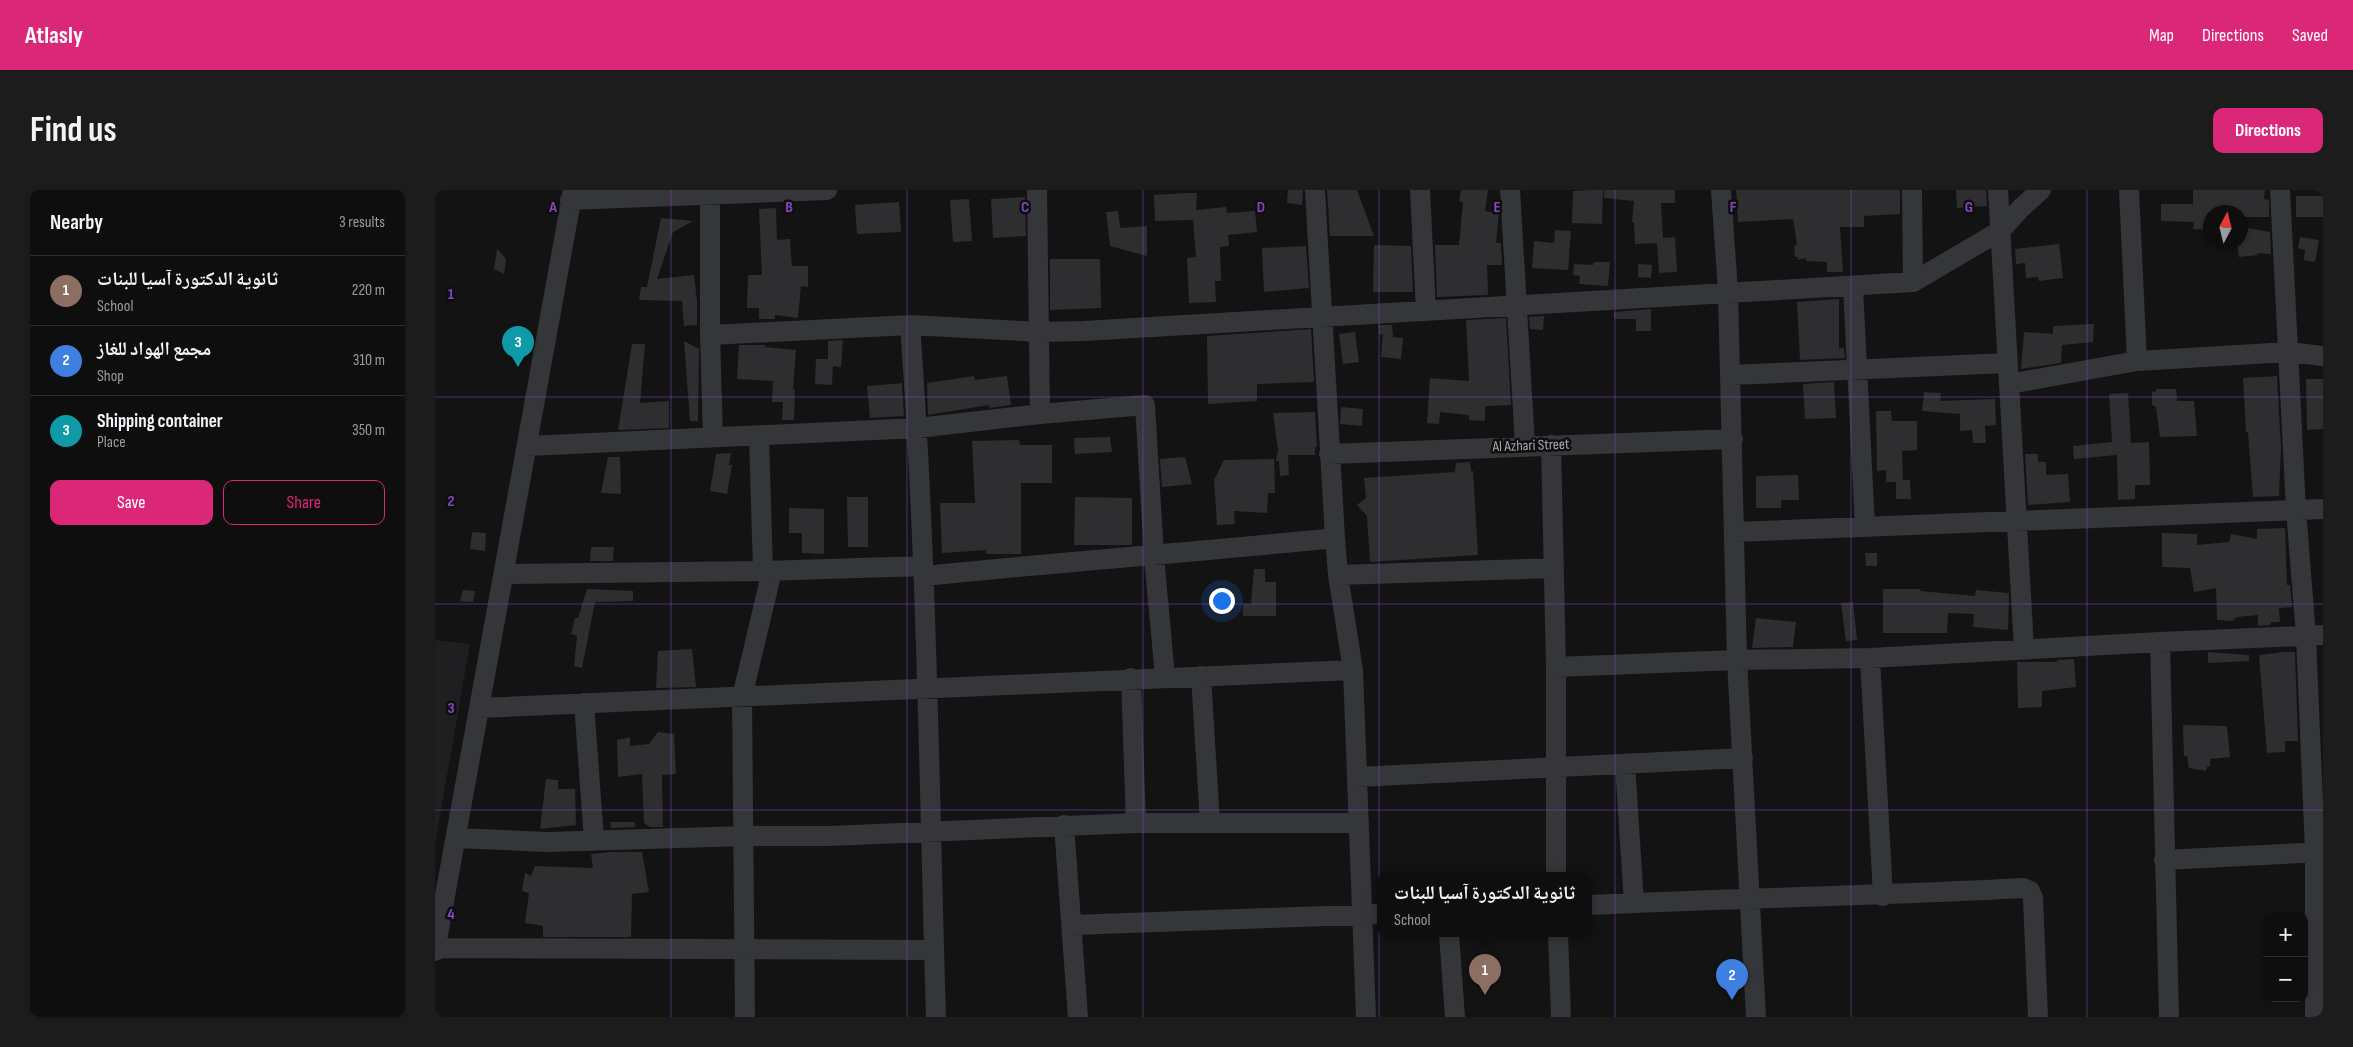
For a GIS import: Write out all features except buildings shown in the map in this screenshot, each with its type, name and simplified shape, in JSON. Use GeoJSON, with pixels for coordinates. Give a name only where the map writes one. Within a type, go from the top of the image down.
{"type":"FeatureCollection","features":[{"type":"Feature","properties":{"kind":"street"},"geometry":{"type":"LineString","coordinates":[[827,190],[710,196],[571,195],[528,446],[435,950],[934,950]]}},
{"type":"Feature","properties":{"kind":"street"},"geometry":{"type":"LineString","coordinates":[[1037,190],[1040,414]]}},
{"type":"Feature","properties":{"kind":"street"},"geometry":{"type":"LineString","coordinates":[[1315,190],[1335,538],[1338,575],[1353,670],[1359,823],[1372,915],[1366,1017]]}},
{"type":"Feature","properties":{"kind":"street"},"geometry":{"type":"LineString","coordinates":[[1420,190],[1426,311]]}},
{"type":"Feature","properties":{"kind":"street"},"geometry":{"type":"LineString","coordinates":[[1510,190],[1515,306],[1525,446]]}},
{"type":"Feature","properties":{"kind":"street"},"geometry":{"type":"LineString","coordinates":[[1721,190],[1731,375],[1737,660],[1748,897],[1756,1017]]}},
{"type":"Feature","properties":{"kind":"street"},"geometry":{"type":"LineString","coordinates":[[1912,190],[1913,282]]}},
{"type":"Feature","properties":{"kind":"street"},"geometry":{"type":"LineString","coordinates":[[1999,190],[2024,649]]}},
{"type":"Feature","properties":{"kind":"street"},"geometry":{"type":"LineString","coordinates":[[710,335],[910,325],[1040,332],[1515,306],[1728,292],[1853,287],[1913,282],[2000,231],[2041,190]]}},
{"type":"Feature","properties":{"kind":"street"},"geometry":{"type":"LineString","coordinates":[[2129,190],[2137,361]]}},
{"type":"Feature","properties":{"kind":"street"},"geometry":{"type":"LineString","coordinates":[[2280,190],[2296,510],[2314,635],[2319,852],[2315,1017]]}},
{"type":"Feature","properties":{"kind":"street"},"geometry":{"type":"LineString","coordinates":[[710,196],[710,335],[713,438]]}},
{"type":"Feature","properties":{"kind":"street"},"geometry":{"type":"LineString","coordinates":[[1853,287],[1865,527]]}},
{"type":"Feature","properties":{"kind":"street"},"geometry":{"type":"LineString","coordinates":[[910,325],[918,428],[924,571],[936,1017]]}},
{"type":"Feature","properties":{"kind":"street"},"geometry":{"type":"LineString","coordinates":[[2009,384],[2137,361],[2289,352],[2323,356]]}},
{"type":"Feature","properties":{"kind":"street"},"geometry":{"type":"LineString","coordinates":[[1731,375],[2007,363]]}},
{"type":"Feature","properties":{"kind":"street"},"geometry":{"type":"LineString","coordinates":[[528,446],[918,428],[1040,414],[1145,405],[1154,556],[1165,677]]}},
{"type":"Feature","properties":{"kind":"street"},"geometry":{"type":"LineString","coordinates":[[745,1017],[743,949],[745,836],[742,696],[767,571],[759,436]]}},
{"type":"Feature","properties":{"kind":"street","name":"Al Azhari Street"},"geometry":{"type":"LineString","coordinates":[[1329,454],[1551,444],[1733,439]]}},
{"type":"Feature","properties":{"kind":"street"},"geometry":{"type":"LineString","coordinates":[[1551,444],[1556,667],[1556,872]]}},
{"type":"Feature","properties":{"kind":"street"},"geometry":{"type":"LineString","coordinates":[[1735,532],[2323,508]]}},
{"type":"Feature","properties":{"kind":"street"},"geometry":{"type":"LineString","coordinates":[[504,574],[924,571],[1154,556],[1335,538]]}},
{"type":"Feature","properties":{"kind":"street"},"geometry":{"type":"LineString","coordinates":[[1338,575],[1554,568]]}},
{"type":"Feature","properties":{"kind":"street"},"geometry":{"type":"LineString","coordinates":[[1556,667],[1737,660],[1870,658],[2314,635]]}},
{"type":"Feature","properties":{"kind":"street"},"geometry":{"type":"LineString","coordinates":[[2159,642],[2169,1017]]}},
{"type":"Feature","properties":{"kind":"street"},"geometry":{"type":"LineString","coordinates":[[1870,658],[1883,896]]}},
{"type":"Feature","properties":{"kind":"street"},"geometry":{"type":"LineString","coordinates":[[479,708],[1131,678],[1353,670]]}},
{"type":"Feature","properties":{"kind":"street"},"geometry":{"type":"LineString","coordinates":[[1201,676],[1209,823]]}},
{"type":"Feature","properties":{"kind":"street"},"geometry":{"type":"LineString","coordinates":[[1131,678],[1136,823]]}},
{"type":"Feature","properties":{"kind":"street"},"geometry":{"type":"LineString","coordinates":[[584,703],[594,840]]}},
{"type":"Feature","properties":{"kind":"street"},"geometry":{"type":"LineString","coordinates":[[1357,778],[1743,758]]}},
{"type":"Feature","properties":{"kind":"street"},"geometry":{"type":"LineString","coordinates":[[1625,764],[1634,903]]}},
{"type":"Feature","properties":{"kind":"street"},"geometry":{"type":"LineString","coordinates":[[457,838],[537,842],[745,836],[830,836],[1136,823],[1359,823]]}},
{"type":"Feature","properties":{"kind":"street"},"geometry":{"type":"LineString","coordinates":[[1064,825],[1078,1017]]}},
{"type":"Feature","properties":{"kind":"street"},"geometry":{"type":"LineString","coordinates":[[2165,860],[2319,852]]}},
{"type":"Feature","properties":{"kind":"street"},"geometry":{"type":"LineString","coordinates":[[1592,905],[1748,897],[1883,896],[2023,888],[2030,891],[2033,898],[2038,1017]]}},
{"type":"Feature","properties":{"kind":"street"},"geometry":{"type":"LineString","coordinates":[[1072,925],[1372,915]]}},
{"type":"Feature","properties":{"kind":"street"},"geometry":{"type":"LineString","coordinates":[[1449,937],[1455,1017]]}},
{"type":"Feature","properties":{"kind":"street"},"geometry":{"type":"LineString","coordinates":[[1557,937],[1561,1017]]}},
{"type":"Feature","properties":{"kind":"shaded area"},"geometry":{"type":"Polygon","coordinates":[[[435,640],[470,644],[435,844],[435,640]]]}},
{"type":"Feature","properties":{"kind":"place","name":"Shipping container"},"geometry":{"type":"Point","coordinates":[518,367]}},
{"type":"Feature","properties":{"kind":"place","name":"ثانوية الدكتورة آسيا للبنات"},"geometry":{"type":"Point","coordinates":[1485,995]}},
{"type":"Feature","properties":{"kind":"place","name":"مجمع الهواد للغاز"},"geometry":{"type":"Point","coordinates":[1732,1000]}}]}
